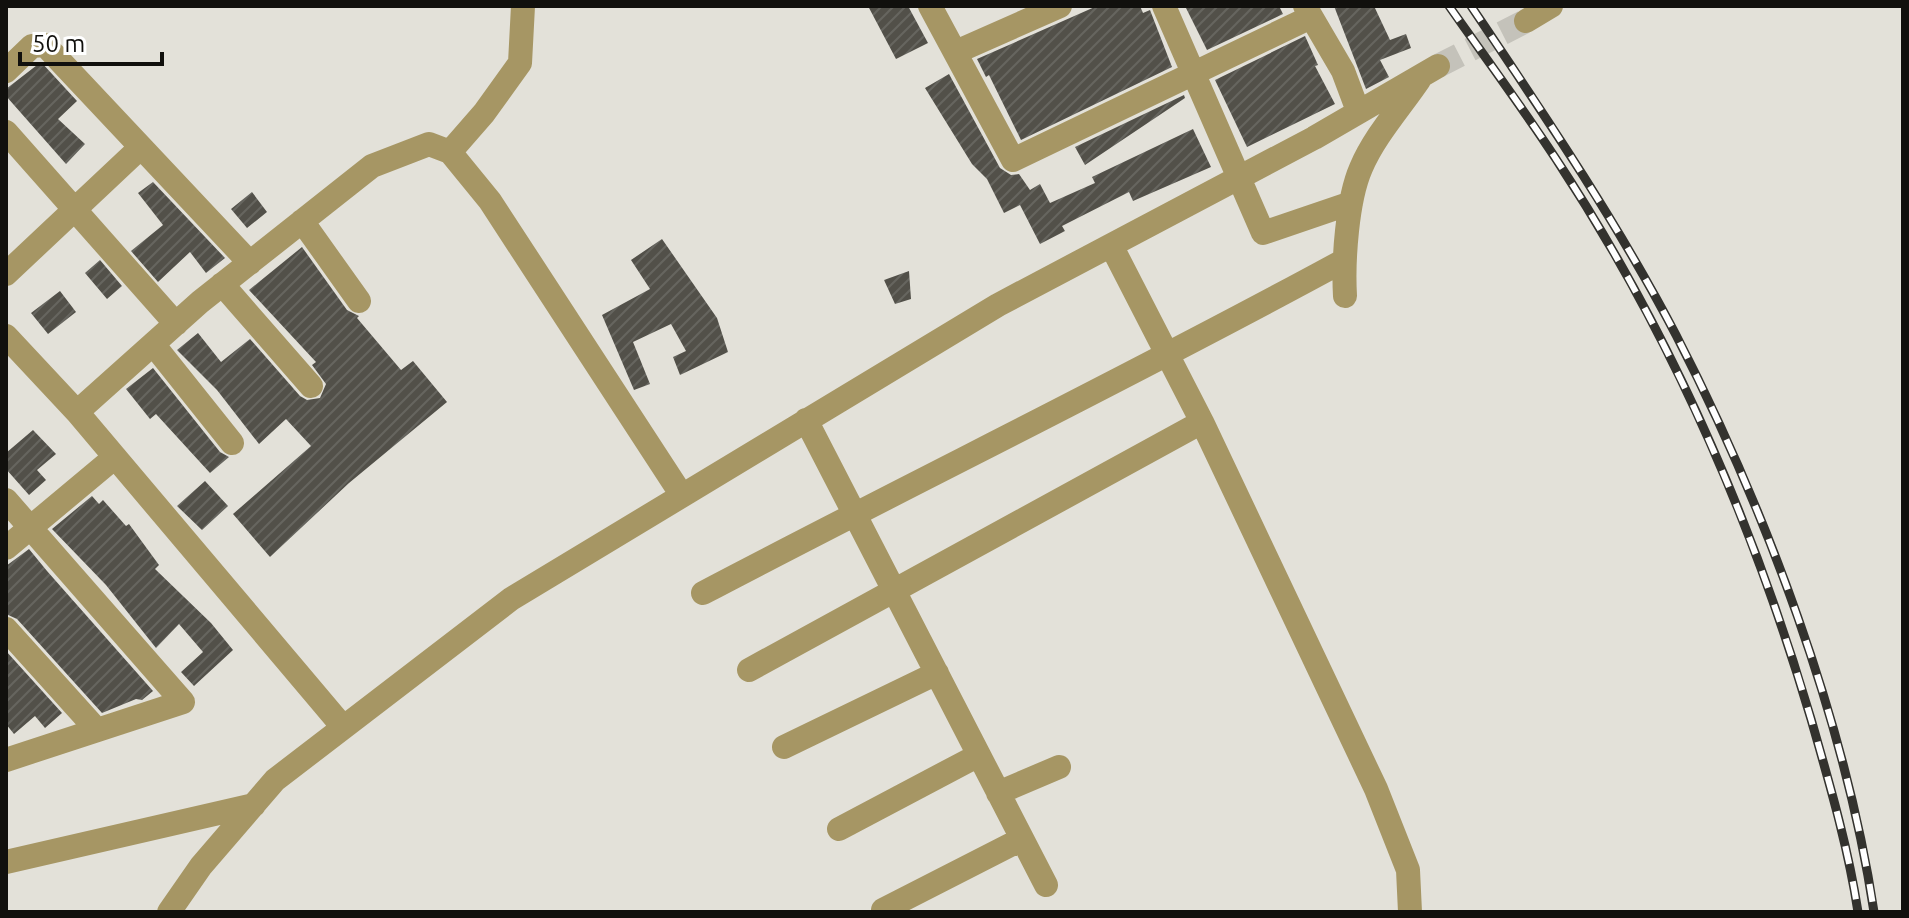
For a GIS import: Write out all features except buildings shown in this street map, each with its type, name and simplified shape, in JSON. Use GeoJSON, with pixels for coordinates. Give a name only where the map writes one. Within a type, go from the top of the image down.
{"type":"FeatureCollection","features":[{"type":"Feature","properties":{"kind":"street"},"geometry":{"type":"LineString","coordinates":[[450,152],[484,113],[520,63],[523,6]]}},
{"type":"Feature","properties":{"kind":"street"},"geometry":{"type":"LineString","coordinates":[[930,6],[1013,160],[1308,11],[1343,71],[1358,111]]}},
{"type":"Feature","properties":{"kind":"street"},"geometry":{"type":"LineString","coordinates":[[956,52],[1060,6]]}},
{"type":"Feature","properties":{"kind":"street"},"geometry":{"type":"LineString","coordinates":[[1164,6],[1263,233],[1351,203]]}},
{"type":"Feature","properties":{"kind":"street"},"geometry":{"type":"LineString","coordinates":[[1526,21],[1551,6]]}},
{"type":"Feature","properties":{"kind":"street"},"geometry":{"type":"LineString","coordinates":[[6,71],[32,46],[45,45],[250,263]]}},
{"type":"Feature","properties":{"kind":"street"},"geometry":{"type":"LineString","coordinates":[[169,912],[201,866],[275,780],[511,599],[998,305],[1112,247],[1430,70],[1361,167],[1351,203],[1349,238],[1343,261],[1345,296]]}},
{"type":"Feature","properties":{"kind":"street"},"geometry":{"type":"LineString","coordinates":[[6,132],[176,324]]}},
{"type":"Feature","properties":{"kind":"street"},"geometry":{"type":"LineString","coordinates":[[77,412],[222,284],[372,166],[429,144],[450,152],[490,201],[681,494]]}},
{"type":"Feature","properties":{"kind":"street"},"geometry":{"type":"LineString","coordinates":[[6,274],[140,148]]}},
{"type":"Feature","properties":{"kind":"street"},"geometry":{"type":"LineString","coordinates":[[302,221],[359,301]]}},
{"type":"Feature","properties":{"kind":"street"},"geometry":{"type":"LineString","coordinates":[[1112,247],[1202,422],[1376,789],[1408,870],[1410,912]]}},
{"type":"Feature","properties":{"kind":"street"},"geometry":{"type":"LineString","coordinates":[[703,593],[854,513],[1167,357],[1343,261]]}},
{"type":"Feature","properties":{"kind":"street"},"geometry":{"type":"LineString","coordinates":[[222,284],[311,386]]}},
{"type":"Feature","properties":{"kind":"street"},"geometry":{"type":"LineString","coordinates":[[7,337],[77,412],[343,727]]}},
{"type":"Feature","properties":{"kind":"street"},"geometry":{"type":"LineString","coordinates":[[153,344],[232,443]]}},
{"type":"Feature","properties":{"kind":"street"},"geometry":{"type":"LineString","coordinates":[[806,420],[1046,885]]}},
{"type":"Feature","properties":{"kind":"street"},"geometry":{"type":"LineString","coordinates":[[749,670],[1202,422]]}},
{"type":"Feature","properties":{"kind":"street"},"geometry":{"type":"LineString","coordinates":[[6,548],[115,457]]}},
{"type":"Feature","properties":{"kind":"street"},"geometry":{"type":"LineString","coordinates":[[6,500],[183,702],[7,758]]}},
{"type":"Feature","properties":{"kind":"street"},"geometry":{"type":"LineString","coordinates":[[6,629],[97,730]]}},
{"type":"Feature","properties":{"kind":"street"},"geometry":{"type":"LineString","coordinates":[[784,747],[937,673]]}},
{"type":"Feature","properties":{"kind":"street"},"geometry":{"type":"LineString","coordinates":[[839,829],[979,755]]}},
{"type":"Feature","properties":{"kind":"street"},"geometry":{"type":"LineString","coordinates":[[998,793],[1059,767]]}},
{"type":"Feature","properties":{"kind":"street"},"geometry":{"type":"LineString","coordinates":[[6,862],[254,805]]}},
{"type":"Feature","properties":{"kind":"street"},"geometry":{"type":"LineString","coordinates":[[883,910],[1022,839]]}},
{"type":"Feature","properties":{"kind":"tunnel"},"geometry":{"type":"LineString","coordinates":[[1438,66],[1526,21]]}},
{"type":"Feature","properties":{"kind":"railway"},"geometry":{"type":"LineString","coordinates":[[1449,6],[1543,140],[1597,224],[1671,360],[1704,430],[1735,501],[1788,646],[1838,814],[1858,912]]}},
{"type":"Feature","properties":{"kind":"railway"},"geometry":{"type":"LineString","coordinates":[[1471,6],[1629,250],[1676,335],[1740,471],[1798,616],[1822,691],[1861,839],[1874,912]]}}]}
